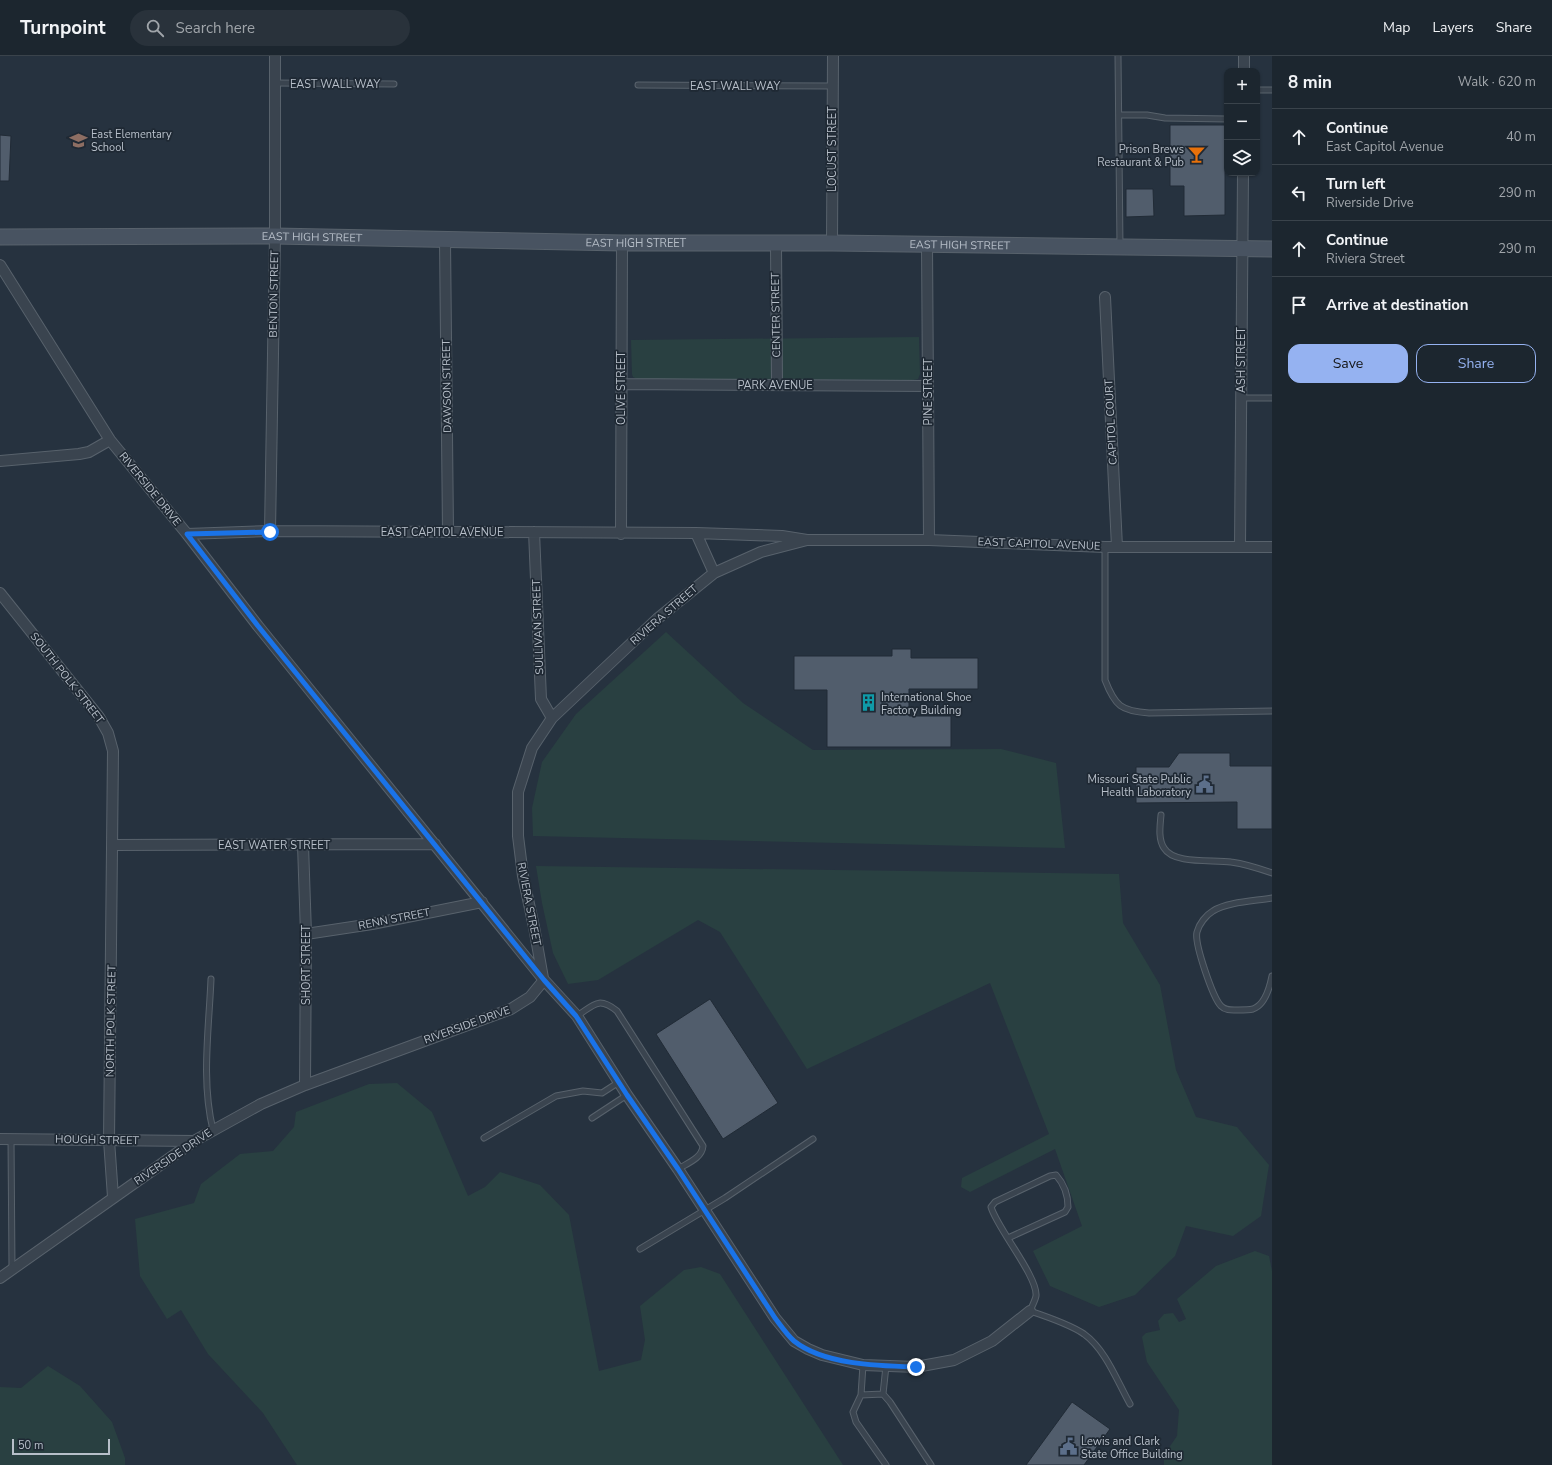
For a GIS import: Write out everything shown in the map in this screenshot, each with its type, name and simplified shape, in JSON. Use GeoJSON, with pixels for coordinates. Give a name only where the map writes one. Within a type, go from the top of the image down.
{"type":"FeatureCollection","features":[{"type":"Feature","properties":{"kind":"main road","name":"EAST HIGH STREET"},"geometry":{"type":"LineString","coordinates":[[0,237],[275,236],[622,243],[832,243],[1272,249]]}},
{"type":"Feature","properties":{"kind":"street","name":"BENTON STREET"},"geometry":{"type":"LineString","coordinates":[[270,532],[275,236],[275,56]]}},
{"type":"Feature","properties":{"kind":"street","name":"LOCUST STREET"},"geometry":{"type":"LineString","coordinates":[[832,243],[833,56]]}},
{"type":"Feature","properties":{"kind":"street"},"geometry":{"type":"LineString","coordinates":[[1244,56],[1244,68]]}},
{"type":"Feature","properties":{"kind":"street","name":"ASH STREET"},"geometry":{"type":"LineString","coordinates":[[1240,547],[1243,176]]}},
{"type":"Feature","properties":{"kind":"street","name":"DAWSON STREET"},"geometry":{"type":"LineString","coordinates":[[445,240],[448,532]]}},
{"type":"Feature","properties":{"kind":"street","name":"OLIVE STREET"},"geometry":{"type":"LineString","coordinates":[[620,534],[622,243]]}},
{"type":"Feature","properties":{"kind":"street","name":"CENTER STREET"},"geometry":{"type":"LineString","coordinates":[[776,244],[777,385]]}},
{"type":"Feature","properties":{"kind":"street","name":"PINE STREET"},"geometry":{"type":"LineString","coordinates":[[928,245],[929,540]]}},
{"type":"Feature","properties":{"kind":"street","name":"RIVERSIDE DRIVE"},"geometry":{"type":"LineString","coordinates":[[0,265],[110,440],[544,980],[530,997],[511,1009],[305,1085],[262,1104],[213,1130],[194,1141],[113,1197],[0,1278]]}},
{"type":"Feature","properties":{"kind":"street","name":"CAPITOL COURT"},"geometry":{"type":"LineString","coordinates":[[1105,297],[1117,547]]}},
{"type":"Feature","properties":{"kind":"street","name":"PARK AVENUE"},"geometry":{"type":"LineString","coordinates":[[622,384],[928,386]]}},
{"type":"Feature","properties":{"kind":"street"},"geometry":{"type":"LineString","coordinates":[[0,462],[79,454],[89,452],[110,440]]}},
{"type":"Feature","properties":{"kind":"street","name":"EAST CAPITOL AVENUE"},"geometry":{"type":"LineString","coordinates":[[187,534],[270,532],[696,533],[782,536],[807,540],[929,540],[1105,547],[1272,547]]}},
{"type":"Feature","properties":{"kind":"street","name":"SULLIVAN STREET"},"geometry":{"type":"LineString","coordinates":[[534,532],[540,699],[552,718]]}},
{"type":"Feature","properties":{"kind":"street"},"geometry":{"type":"LineString","coordinates":[[696,533],[714,573]]}},
{"type":"Feature","properties":{"kind":"street","name":"EAST CAPITOL AVENUE"},"geometry":{"type":"LineString","coordinates":[[714,573],[761,552],[807,540]]}},
{"type":"Feature","properties":{"kind":"street","name":"RIVIERA STREET"},"geometry":{"type":"LineString","coordinates":[[544,980],[523,876],[518,836],[518,792],[532,748],[552,718],[657,618],[714,573]]}},
{"type":"Feature","properties":{"kind":"street","name":"SOUTH POLK STREET"},"geometry":{"type":"LineString","coordinates":[[0,593],[99,717],[108,732],[113,751],[113,845]]}},
{"type":"Feature","properties":{"kind":"street","name":"EAST WATER STREET"},"geometry":{"type":"LineString","coordinates":[[113,845],[303,846],[435,844]]}},
{"type":"Feature","properties":{"kind":"street","name":"NORTH POLK STREET"},"geometry":{"type":"LineString","coordinates":[[113,845],[109,1140],[113,1197]]}},
{"type":"Feature","properties":{"kind":"street","name":"SHORT STREET"},"geometry":{"type":"LineString","coordinates":[[303,846],[306,934],[305,1085]]}},
{"type":"Feature","properties":{"kind":"street","name":"RENN STREET"},"geometry":{"type":"LineString","coordinates":[[306,934],[372,924],[482,902]]}},
{"type":"Feature","properties":{"kind":"street"},"geometry":{"type":"LineString","coordinates":[[544,980],[576,1016],[775,1318],[794,1341],[822,1355],[863,1365],[916,1367],[954,1360],[992,1341],[1030,1311]]}},
{"type":"Feature","properties":{"kind":"street","name":"HOUGH STREET"},"geometry":{"type":"LineString","coordinates":[[0,1139],[194,1141]]}},
{"type":"Feature","properties":{"kind":"lane"},"geometry":{"type":"LineString","coordinates":[[1118,56],[1120,247]]}},
{"type":"Feature","properties":{"kind":"lane","name":"EAST WALL WAY"},"geometry":{"type":"LineString","coordinates":[[275,83],[394,84]]}},
{"type":"Feature","properties":{"kind":"lane","name":"EAST WALL WAY"},"geometry":{"type":"LineString","coordinates":[[638,85],[833,86]]}},
{"type":"Feature","properties":{"kind":"lane"},"geometry":{"type":"LineString","coordinates":[[1260,90],[1272,90]]}},
{"type":"Feature","properties":{"kind":"lane"},"geometry":{"type":"LineString","coordinates":[[1119,115],[1147,115],[1165,118],[1224,119]]}},
{"type":"Feature","properties":{"kind":"lane"},"geometry":{"type":"LineString","coordinates":[[1241,398],[1272,398]]}},
{"type":"Feature","properties":{"kind":"lane"},"geometry":{"type":"LineString","coordinates":[[1105,547],[1105,680],[1111,695],[1120,707],[1134,712],[1149,713],[1272,711]]}},
{"type":"Feature","properties":{"kind":"lane"},"geometry":{"type":"LineString","coordinates":[[1160,815],[1160,837],[1164,849],[1174,857],[1190,860],[1231,862],[1254,866],[1272,873]]}},
{"type":"Feature","properties":{"kind":"lane"},"geometry":{"type":"LineString","coordinates":[[1272,898],[1218,908],[1212,911],[1202,921],[1196,932],[1196,940],[1200,954],[1216,998],[1225,1009],[1229,1011],[1256,1008],[1268,992],[1272,976]]}},
{"type":"Feature","properties":{"kind":"lane"},"geometry":{"type":"LineString","coordinates":[[211,979],[207,1066],[209,1112],[213,1130]]}},
{"type":"Feature","properties":{"kind":"lane"},"geometry":{"type":"LineString","coordinates":[[576,1016],[597,1002],[607,1003],[617,1011],[703,1146],[703,1152],[699,1156],[678,1169]]}},
{"type":"Feature","properties":{"kind":"lane"},"geometry":{"type":"LineString","coordinates":[[484,1138],[556,1096],[583,1091],[602,1093],[619,1082]]}},
{"type":"Feature","properties":{"kind":"lane"},"geometry":{"type":"LineString","coordinates":[[592,1118],[627,1095]]}},
{"type":"Feature","properties":{"kind":"lane"},"geometry":{"type":"LineString","coordinates":[[11,1139],[12,1269]]}},
{"type":"Feature","properties":{"kind":"lane"},"geometry":{"type":"LineString","coordinates":[[640,1249],[704,1210],[813,1139]]}},
{"type":"Feature","properties":{"kind":"lane"},"geometry":{"type":"LineString","coordinates":[[1008,1238],[1064,1212],[1068,1207],[1068,1196],[1061,1181],[1056,1175],[1050,1176],[995,1202],[990,1207],[993,1216],[1008,1238],[1033,1282],[1036,1296],[1030,1311],[1047,1316],[1084,1334],[1099,1349],[1130,1404]]}},
{"type":"Feature","properties":{"kind":"lane"},"geometry":{"type":"LineString","coordinates":[[863,1365],[861,1395],[854,1412],[856,1422],[886,1465]]}},
{"type":"Feature","properties":{"kind":"lane"},"geometry":{"type":"LineString","coordinates":[[886,1366],[883,1394],[890,1402],[931,1465]]}},
{"type":"Feature","properties":{"kind":"lane"},"geometry":{"type":"LineString","coordinates":[[861,1395],[883,1394]]}},
{"type":"Feature","properties":{"kind":"green space"},"geometry":{"type":"Polygon","coordinates":[[[919,337],[920,374],[918,379],[913,380],[637,379],[633,377],[632,374],[631,340],[919,337]]]}},
{"type":"Feature","properties":{"kind":"green space"},"geometry":{"type":"Polygon","coordinates":[[[666,632],[743,703],[813,750],[1001,749],[1056,763],[1065,848],[533,836],[532,808],[542,762],[576,714],[666,632]]]}},
{"type":"Feature","properties":{"kind":"green space"},"geometry":{"type":"Polygon","coordinates":[[[536,866],[1119,874],[1123,923],[1160,985],[1176,1070],[1196,1117],[1237,1127],[1269,1165],[1261,1216],[1233,1236],[1186,1226],[1175,1256],[1135,1295],[1099,1307],[1050,1286],[1033,1251],[1082,1226],[1055,1149],[970,1192],[961,1187],[962,1178],[1049,1134],[990,983],[807,1069],[720,932],[698,920],[598,980],[568,984],[553,953],[542,903],[536,866]]]}},
{"type":"Feature","properties":{"kind":"green space"},"geometry":{"type":"Polygon","coordinates":[[[397,1083],[432,1112],[468,1196],[485,1187],[500,1172],[540,1185],[569,1215],[599,1371],[641,1360],[645,1340],[640,1306],[684,1270],[701,1267],[720,1274],[843,1465],[297,1465],[263,1413],[208,1354],[181,1310],[167,1319],[140,1276],[135,1219],[194,1203],[201,1184],[240,1154],[273,1151],[294,1127],[296,1112],[369,1084],[397,1083]]]}},
{"type":"Feature","properties":{"kind":"green space"},"geometry":{"type":"Polygon","coordinates":[[[1255,1251],[1269,1256],[1272,1271],[1272,1465],[1164,1465],[1164,1455],[1177,1436],[1179,1410],[1147,1362],[1142,1337],[1146,1333],[1160,1330],[1158,1321],[1164,1314],[1173,1313],[1179,1322],[1186,1319],[1177,1299],[1216,1266],[1255,1251]]]}},
{"type":"Feature","properties":{"kind":"green space"},"geometry":{"type":"Polygon","coordinates":[[[48,1366],[80,1386],[112,1422],[125,1458],[125,1465],[0,1465],[0,1387],[21,1388],[48,1366]]]}},
{"type":"Feature","properties":{"kind":"building","name":"Prison Brews Restaurant & Pub"},"geometry":{"type":"Polygon","coordinates":[[[1170,125],[1224,125],[1225,215],[1184,216],[1184,186],[1170,186],[1170,125]]]}},
{"type":"Feature","properties":{"kind":"building"},"geometry":{"type":"Polygon","coordinates":[[[0,135],[11,136],[9,181],[0,181],[0,135]]]}},
{"type":"Feature","properties":{"kind":"building"},"geometry":{"type":"Polygon","coordinates":[[[1126,189],[1153,189],[1154,216],[1126,217],[1126,189]]]}},
{"type":"Feature","properties":{"kind":"building","name":"International Shoe Factory Building"},"geometry":{"type":"Polygon","coordinates":[[[892,649],[911,649],[911,658],[978,658],[978,689],[909,689],[909,716],[951,716],[951,747],[827,747],[827,690],[794,690],[794,656],[892,656],[892,649]]]}},
{"type":"Feature","properties":{"kind":"building","name":"Missouri State Public Health Laboratory"},"geometry":{"type":"Polygon","coordinates":[[[1179,753],[1230,753],[1230,766],[1272,766],[1272,829],[1237,829],[1237,802],[1136,803],[1136,767],[1169,767],[1179,753]]]}},
{"type":"Feature","properties":{"kind":"building"},"geometry":{"type":"Polygon","coordinates":[[[710,999],[778,1103],[723,1139],[656,1034],[710,999]]]}},
{"type":"Feature","properties":{"kind":"building","name":"Lewis and Clark State Office Building"},"geometry":{"type":"Polygon","coordinates":[[[1072,1402],[1110,1429],[1084,1465],[1026,1465],[1072,1402]]]}},
{"type":"Feature","properties":{"kind":"place","name":"East Elementary School"},"geometry":{"type":"Point","coordinates":[78,140]}},
{"type":"Feature","properties":{"kind":"place","name":"Prison Brews Restaurant & Pub"},"geometry":{"type":"Point","coordinates":[1197,155]}},
{"type":"Feature","properties":{"kind":"place","name":"International Shoe Factory Building"},"geometry":{"type":"Point","coordinates":[868,703]}},
{"type":"Feature","properties":{"kind":"place","name":"Missouri State Public Health Laboratory"},"geometry":{"type":"Point","coordinates":[1204,785]}},
{"type":"Feature","properties":{"kind":"place","name":"Lewis and Clark State Office Building"},"geometry":{"type":"Point","coordinates":[1068,1447]}},
{"type":"Feature","properties":{"kind":"route"},"geometry":{"type":"LineString","coordinates":[[270,532],[187,534],[258,626],[544,980],[576,1016],[784,1331],[794,1341],[822,1355],[863,1365],[916,1367]]}}]}
